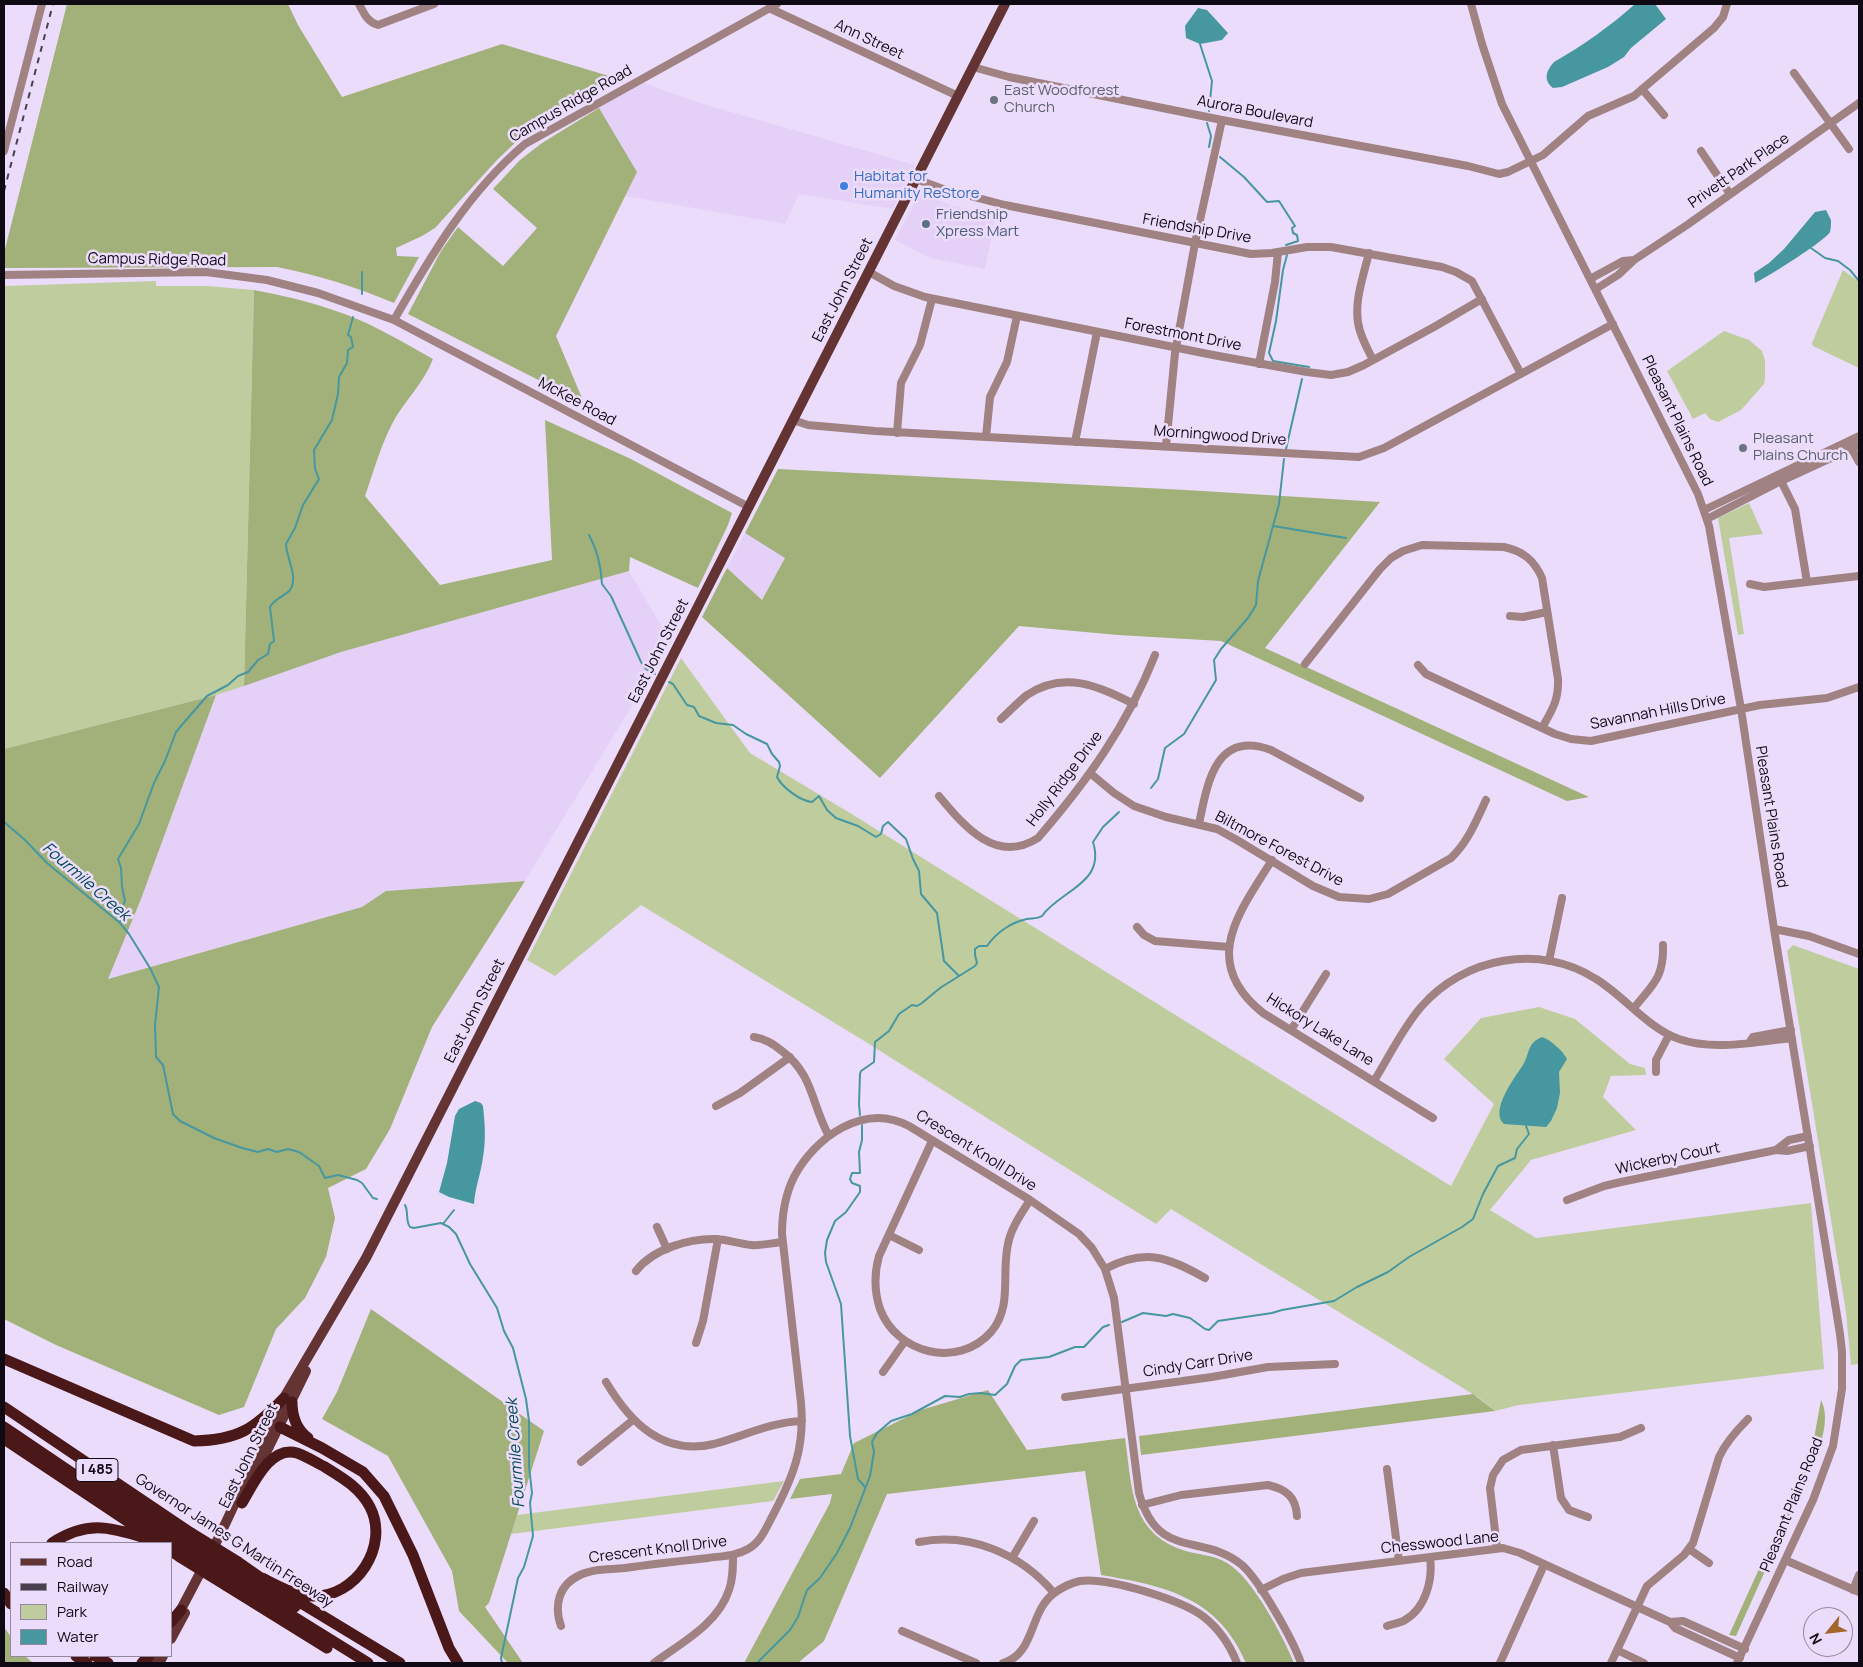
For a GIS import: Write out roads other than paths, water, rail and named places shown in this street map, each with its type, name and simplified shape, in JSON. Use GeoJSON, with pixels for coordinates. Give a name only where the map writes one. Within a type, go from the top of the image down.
{"type":"FeatureCollection","features":[{"type":"Feature","properties":{"kind":"highway"},"geometry":{"type":"LineString","coordinates":[[4,1359],[194,1441],[216,1440],[244,1431],[258,1423],[288,1400],[299,1429],[322,1448]]}},
{"type":"Feature","properties":{"kind":"highway","name":"Governor James G Martin Freeway"},"geometry":{"type":"LineString","coordinates":[[4,1407],[182,1546],[233,1574],[352,1663]]}},
{"type":"Feature","properties":{"kind":"highway","name":"I 485"},"geometry":{"type":"LineString","coordinates":[[4,1416],[182,1546]]}},
{"type":"Feature","properties":{"kind":"highway","name":"I 485"},"geometry":{"type":"LineString","coordinates":[[4,1427],[182,1546]]}},
{"type":"Feature","properties":{"kind":"highway"},"geometry":{"type":"LineString","coordinates":[[280,1427],[322,1448],[363,1472],[384,1496],[413,1556],[449,1648],[458,1663]]}},
{"type":"Feature","properties":{"kind":"highway","name":"I 485"},"geometry":{"type":"LineString","coordinates":[[4,1438],[157,1542]]}},
{"type":"Feature","properties":{"kind":"highway"},"geometry":{"type":"LineString","coordinates":[[242,1503],[270,1462],[281,1455],[298,1453],[348,1482],[364,1497],[371,1509],[375,1525],[375,1543],[370,1560],[363,1570],[345,1586],[326,1595],[313,1596],[288,1592],[262,1578]]}},
{"type":"Feature","properties":{"kind":"highway"},"geometry":{"type":"LineString","coordinates":[[54,1542],[77,1530],[96,1527],[111,1528],[155,1542]]}},
{"type":"Feature","properties":{"kind":"highway","name":"Governor James G Martin Freeway"},"geometry":{"type":"LineString","coordinates":[[182,1546],[233,1574],[262,1578],[400,1663]]}},
{"type":"Feature","properties":{"kind":"highway","name":"I 485"},"geometry":{"type":"LineString","coordinates":[[233,1574],[368,1663]]}},
{"type":"Feature","properties":{"kind":"highway","name":"I 485"},"geometry":{"type":"LineString","coordinates":[[233,1574],[388,1663]]}},
{"type":"Feature","properties":{"kind":"highway"},"geometry":{"type":"LineString","coordinates":[[172,1621],[181,1610]]}},
{"type":"Feature","properties":{"kind":"highway"},"geometry":{"type":"LineString","coordinates":[[97,1657],[108,1663]]}},
{"type":"Feature","properties":{"kind":"main road","name":"East John Street"},"geometry":{"type":"LineString","coordinates":[[172,1625],[288,1400],[366,1258],[1005,4]]}},
{"type":"Feature","properties":{"kind":"main road","name":"East John Street"},"geometry":{"type":"LineString","coordinates":[[172,1637],[280,1427],[288,1400]]}},
{"type":"Feature","properties":{"kind":"street"},"geometry":{"type":"LineString","coordinates":[[4,151],[42,4]]}},
{"type":"Feature","properties":{"kind":"street"},"geometry":{"type":"LineString","coordinates":[[359,4],[370,21],[378,25],[434,4]]}},
{"type":"Feature","properties":{"kind":"street","name":"Campus Ridge Road"},"geometry":{"type":"LineString","coordinates":[[4,275],[206,272],[237,275],[318,292],[394,320],[430,257],[451,225],[493,175],[525,144],[777,4]]}},
{"type":"Feature","properties":{"kind":"street","name":"Pleasant Plains Road"},"geometry":{"type":"LineString","coordinates":[[1471,4],[1502,104],[1689,474],[1708,519],[1741,709],[1774,929],[1840,1334],[1842,1389],[1837,1429],[1827,1465],[1786,1560],[1739,1661]]}},
{"type":"Feature","properties":{"kind":"street","name":"Aurora Boulevard"},"geometry":{"type":"LineString","coordinates":[[973,67],[1009,77],[1222,120],[1468,166],[1499,174],[1543,155],[1588,116],[1634,96],[1714,28],[1723,17],[1727,4]]}},
{"type":"Feature","properties":{"kind":"street","name":"Ann Street"},"geometry":{"type":"LineString","coordinates":[[769,8],[958,96]]}},
{"type":"Feature","properties":{"kind":"street"},"geometry":{"type":"LineString","coordinates":[[1794,73],[1849,149]]}},
{"type":"Feature","properties":{"kind":"street"},"geometry":{"type":"LineString","coordinates":[[1642,89],[1664,115]]}},
{"type":"Feature","properties":{"kind":"street","name":"Privett Park Place"},"geometry":{"type":"LineString","coordinates":[[1596,289],[1618,275],[1634,260],[1859,103]]}},
{"type":"Feature","properties":{"kind":"street"},"geometry":{"type":"LineString","coordinates":[[1166,446],[1176,347],[1195,243],[1222,120]]}},
{"type":"Feature","properties":{"kind":"street"},"geometry":{"type":"LineString","coordinates":[[1701,151],[1730,194]]}},
{"type":"Feature","properties":{"kind":"street","name":"Friendship Drive"},"geometry":{"type":"LineString","coordinates":[[916,179],[943,189],[1005,205],[1251,254],[1306,247],[1331,247],[1442,267],[1456,272],[1472,282],[1521,374]]}},
{"type":"Feature","properties":{"kind":"street"},"geometry":{"type":"LineString","coordinates":[[1260,364],[1275,282],[1278,252]]}},
{"type":"Feature","properties":{"kind":"street"},"geometry":{"type":"LineString","coordinates":[[1369,253],[1359,296],[1357,321],[1373,360]]}},
{"type":"Feature","properties":{"kind":"street","name":"Privett Park Place"},"geometry":{"type":"LineString","coordinates":[[1590,278],[1623,261],[1634,260]]}},
{"type":"Feature","properties":{"kind":"street","name":"Forestmont Drive"},"geometry":{"type":"LineString","coordinates":[[869,272],[894,286],[932,299],[1260,364],[1331,375],[1348,372],[1373,360],[1482,299]]}},
{"type":"Feature","properties":{"kind":"street"},"geometry":{"type":"LineString","coordinates":[[897,432],[901,383],[920,345],[932,299]]}},
{"type":"Feature","properties":{"kind":"street"},"geometry":{"type":"LineString","coordinates":[[986,437],[990,397],[1007,362],[1017,316]]}},
{"type":"Feature","properties":{"kind":"street","name":"McKee Road"},"geometry":{"type":"LineString","coordinates":[[394,320],[748,507]]}},
{"type":"Feature","properties":{"kind":"street","name":"Morningwood Drive"},"geometry":{"type":"LineString","coordinates":[[793,420],[808,425],[897,432],[1342,457],[1366,455],[1384,448],[1613,324]]}},
{"type":"Feature","properties":{"kind":"street"},"geometry":{"type":"LineString","coordinates":[[1075,442],[1097,332]]}},
{"type":"Feature","properties":{"kind":"street"},"geometry":{"type":"LineString","coordinates":[[1704,510],[1859,436]]}},
{"type":"Feature","properties":{"kind":"street"},"geometry":{"type":"LineString","coordinates":[[1708,519],[1856,447],[1859,462]]}},
{"type":"Feature","properties":{"kind":"street"},"geometry":{"type":"LineString","coordinates":[[1781,482],[1795,509],[1807,582]]}},
{"type":"Feature","properties":{"kind":"street"},"geometry":{"type":"LineString","coordinates":[[1305,664],[1380,569],[1403,551],[1422,545],[1515,550],[1525,555],[1537,566],[1542,578],[1559,692],[1555,706],[1542,728]]}},
{"type":"Feature","properties":{"kind":"street"},"geometry":{"type":"LineString","coordinates":[[1750,584],[1764,587],[1859,576]]}},
{"type":"Feature","properties":{"kind":"street"},"geometry":{"type":"LineString","coordinates":[[1510,616],[1523,617],[1547,612]]}},
{"type":"Feature","properties":{"kind":"street","name":"Holly Ridge Drive"},"geometry":{"type":"LineString","coordinates":[[939,796],[968,829],[996,846],[1011,848],[1028,845],[1038,838],[1090,773],[1113,740],[1134,704],[1155,655]]}},
{"type":"Feature","properties":{"kind":"street","name":"Savannah Hills Drive"},"geometry":{"type":"LineString","coordinates":[[1418,665],[1426,674],[1542,728],[1571,739],[1591,741],[1760,705],[1827,698],[1859,687]]}},
{"type":"Feature","properties":{"kind":"street"},"geometry":{"type":"LineString","coordinates":[[1001,719],[1026,696],[1044,686],[1064,682],[1084,683],[1106,690],[1134,704]]}},
{"type":"Feature","properties":{"kind":"street"},"geometry":{"type":"LineString","coordinates":[[1199,824],[1213,769],[1219,760],[1228,753],[1247,745],[1258,745],[1271,750],[1360,798]]}},
{"type":"Feature","properties":{"kind":"street","name":"Biltmore Forest Drive"},"geometry":{"type":"LineString","coordinates":[[1090,773],[1114,793],[1134,806],[1224,833],[1313,886],[1339,897],[1369,899],[1378,897],[1399,889],[1451,858],[1458,852],[1469,834],[1486,800]]}},
{"type":"Feature","properties":{"kind":"street","name":"Hickory Lake Lane"},"geometry":{"type":"LineString","coordinates":[[1272,860],[1234,925],[1229,947],[1231,968],[1242,991],[1251,1003],[1263,1013],[1433,1118]]}},
{"type":"Feature","properties":{"kind":"street"},"geometry":{"type":"LineString","coordinates":[[1549,961],[1562,898]]}},
{"type":"Feature","properties":{"kind":"street"},"geometry":{"type":"LineString","coordinates":[[1137,927],[1144,935],[1155,941],[1229,947]]}},
{"type":"Feature","properties":{"kind":"street"},"geometry":{"type":"LineString","coordinates":[[1774,929],[1810,936],[1859,954]]}},
{"type":"Feature","properties":{"kind":"street"},"geometry":{"type":"LineString","coordinates":[[1634,1008],[1660,975],[1663,959],[1662,945]]}},
{"type":"Feature","properties":{"kind":"street"},"geometry":{"type":"LineString","coordinates":[[1374,1081],[1420,1008],[1449,982],[1471,970],[1497,962],[1524,958],[1549,961],[1580,970],[1596,979],[1669,1035],[1681,1040],[1707,1045],[1749,1043],[1753,1037],[1791,1034]]}},
{"type":"Feature","properties":{"kind":"street"},"geometry":{"type":"LineString","coordinates":[[1291,1030],[1326,974]]}},
{"type":"Feature","properties":{"kind":"street"},"geometry":{"type":"LineString","coordinates":[[1656,1072],[1656,1060],[1669,1035]]}},
{"type":"Feature","properties":{"kind":"street"},"geometry":{"type":"LineString","coordinates":[[754,1037],[770,1042],[790,1057],[802,1070],[810,1086],[822,1123],[829,1136]]}},
{"type":"Feature","properties":{"kind":"street"},"geometry":{"type":"LineString","coordinates":[[716,1106],[740,1093],[790,1057]]}},
{"type":"Feature","properties":{"kind":"street","name":"Crescent Knoll Drive"},"geometry":{"type":"LineString","coordinates":[[560,1626],[556,1609],[557,1601],[567,1584],[582,1574],[733,1555],[748,1549],[757,1542],[784,1494],[794,1473],[799,1454],[802,1421],[782,1242],[783,1215],[790,1186],[800,1167],[829,1136],[856,1121],[880,1118],[902,1122],[1030,1200],[1079,1234],[1092,1248],[1105,1268],[1114,1298],[1142,1505],[1150,1519],[1161,1532],[1184,1544],[1213,1550],[1229,1557],[1247,1570],[1262,1590],[1301,1663]]}},
{"type":"Feature","properties":{"kind":"street","name":"Wickerby Court"},"geometry":{"type":"LineString","coordinates":[[1776,1150],[1789,1140],[1808,1136]]}},
{"type":"Feature","properties":{"kind":"street"},"geometry":{"type":"LineString","coordinates":[[932,1141],[877,1265],[876,1290],[881,1310],[894,1331],[905,1341],[927,1351],[942,1354],[954,1353],[975,1345],[990,1332],[998,1321],[1004,1306],[1008,1243],[1021,1213],[1030,1200]]}},
{"type":"Feature","properties":{"kind":"street","name":"Wickerby Court"},"geometry":{"type":"LineString","coordinates":[[1566,1200],[1620,1182],[1776,1150],[1787,1151],[1810,1146]]}},
{"type":"Feature","properties":{"kind":"street"},"geometry":{"type":"LineString","coordinates":[[658,1227],[667,1249]]}},
{"type":"Feature","properties":{"kind":"street"},"geometry":{"type":"LineString","coordinates":[[889,1235],[919,1250]]}},
{"type":"Feature","properties":{"kind":"street"},"geometry":{"type":"LineString","coordinates":[[636,1271],[643,1262],[667,1249],[697,1240],[718,1239],[751,1245],[782,1242]]}},
{"type":"Feature","properties":{"kind":"street"},"geometry":{"type":"LineString","coordinates":[[696,1343],[703,1321],[718,1239]]}},
{"type":"Feature","properties":{"kind":"street"},"geometry":{"type":"LineString","coordinates":[[1105,1268],[1126,1259],[1149,1256],[1178,1263],[1205,1278]]}},
{"type":"Feature","properties":{"kind":"street"},"geometry":{"type":"LineString","coordinates":[[883,1372],[905,1341]]}},
{"type":"Feature","properties":{"kind":"street","name":"Cindy Carr Drive"},"geometry":{"type":"LineString","coordinates":[[1065,1397],[1212,1377],[1268,1367],[1335,1364]]}},
{"type":"Feature","properties":{"kind":"street"},"geometry":{"type":"LineString","coordinates":[[606,1382],[633,1420],[662,1439],[676,1444],[695,1446],[714,1444],[777,1423],[802,1421]]}},
{"type":"Feature","properties":{"kind":"street"},"geometry":{"type":"LineString","coordinates":[[1611,1663],[1637,1606],[1651,1582],[1689,1549],[1692,1544],[1719,1457],[1727,1443],[1748,1418]]}},
{"type":"Feature","properties":{"kind":"street"},"geometry":{"type":"LineString","coordinates":[[581,1462],[633,1420]]}},
{"type":"Feature","properties":{"kind":"street"},"geometry":{"type":"LineString","coordinates":[[1497,1548],[1490,1493],[1493,1475],[1503,1460],[1516,1451],[1620,1437],[1641,1428]]}},
{"type":"Feature","properties":{"kind":"street"},"geometry":{"type":"LineString","coordinates":[[1553,1446],[1561,1498],[1569,1510],[1588,1517]]}},
{"type":"Feature","properties":{"kind":"street"},"geometry":{"type":"LineString","coordinates":[[1387,1469],[1399,1561]]}},
{"type":"Feature","properties":{"kind":"street"},"geometry":{"type":"LineString","coordinates":[[1142,1505],[1182,1495],[1268,1485],[1281,1488],[1291,1496],[1296,1507],[1297,1516]]}},
{"type":"Feature","properties":{"kind":"street"},"geometry":{"type":"LineString","coordinates":[[1012,1558],[1034,1521]]}},
{"type":"Feature","properties":{"kind":"street"},"geometry":{"type":"LineString","coordinates":[[919,1542],[938,1540],[969,1542],[993,1549],[1012,1558],[1038,1576],[1054,1593]]}},
{"type":"Feature","properties":{"kind":"street","name":"Chesswood Lane"},"geometry":{"type":"LineString","coordinates":[[1262,1590],[1283,1579],[1302,1573],[1497,1548],[1511,1550],[1670,1622],[1675,1628],[1739,1661]]}},
{"type":"Feature","properties":{"kind":"street"},"geometry":{"type":"LineString","coordinates":[[1689,1549],[1709,1563]]}},
{"type":"Feature","properties":{"kind":"street"},"geometry":{"type":"LineString","coordinates":[[654,1663],[706,1625],[720,1610],[731,1584],[733,1555]]}},
{"type":"Feature","properties":{"kind":"street"},"geometry":{"type":"LineString","coordinates":[[1387,1626],[1407,1619],[1419,1607],[1429,1584],[1431,1573],[1430,1557]]}},
{"type":"Feature","properties":{"kind":"street"},"geometry":{"type":"LineString","coordinates":[[1786,1560],[1856,1591],[1859,1575]]}},
{"type":"Feature","properties":{"kind":"street"},"geometry":{"type":"LineString","coordinates":[[1500,1663],[1544,1565]]}},
{"type":"Feature","properties":{"kind":"street"},"geometry":{"type":"LineString","coordinates":[[1003,1663],[1012,1659],[1023,1650],[1039,1612],[1054,1593],[1068,1585],[1088,1580],[1137,1589],[1176,1601],[1196,1611],[1213,1624],[1237,1663]]}},
{"type":"Feature","properties":{"kind":"street","name":"Chesswood Lane"},"geometry":{"type":"LineString","coordinates":[[1670,1622],[1683,1621],[1745,1649]]}},
{"type":"Feature","properties":{"kind":"street"},"geometry":{"type":"LineString","coordinates":[[902,1631],[976,1663]]}},
{"type":"Feature","properties":{"kind":"street"},"geometry":{"type":"LineString","coordinates":[[1617,1650],[1644,1663]]}},
{"type":"Feature","properties":{"kind":"water"},"geometry":{"type":"Polygon","coordinates":[[[1635,4],[1655,4],[1666,19],[1631,48],[1624,57],[1608,67],[1562,87],[1553,88],[1550,85],[1547,75],[1554,62],[1617,20],[1635,4]]]}},
{"type":"Feature","properties":{"kind":"water"},"geometry":{"type":"Polygon","coordinates":[[[1198,8],[1207,10],[1228,33],[1222,40],[1200,44],[1186,38],[1185,26],[1198,8]]]}},
{"type":"Feature","properties":{"kind":"water"},"geometry":{"type":"Polygon","coordinates":[[[1826,210],[1831,221],[1830,232],[1826,237],[1795,259],[1755,283],[1754,273],[1769,263],[1784,249],[1815,212],[1826,210]]]}},
{"type":"Feature","properties":{"kind":"water"},"geometry":{"type":"Polygon","coordinates":[[[1542,1037],[1556,1046],[1567,1059],[1559,1072],[1560,1093],[1557,1108],[1546,1127],[1504,1124],[1500,1118],[1501,1103],[1523,1065],[1531,1045],[1542,1037]]]}},
{"type":"Feature","properties":{"kind":"water"},"geometry":{"type":"Polygon","coordinates":[[[475,1101],[483,1106],[485,1138],[474,1204],[439,1192],[447,1163],[455,1116],[459,1109],[475,1101]]]}},
{"type":"Feature","properties":{"kind":"waterway"},"geometry":{"type":"LineString","coordinates":[[1200,44],[1212,81],[1209,111]]}},
{"type":"Feature","properties":{"kind":"waterway"},"geometry":{"type":"LineString","coordinates":[[1207,123],[1211,136],[1209,147]]}},
{"type":"Feature","properties":{"kind":"waterway"},"geometry":{"type":"LineString","coordinates":[[1220,157],[1244,177],[1267,202],[1279,201],[1295,226],[1292,228],[1293,233],[1297,235],[1298,241],[1286,245]]}},
{"type":"Feature","properties":{"kind":"waterway"},"geometry":{"type":"LineString","coordinates":[[1811,248],[1825,258],[1838,261],[1850,270],[1859,281]]}},
{"type":"Feature","properties":{"kind":"waterway"},"geometry":{"type":"LineString","coordinates":[[1287,255],[1269,353],[1273,361],[1309,367]]}},
{"type":"Feature","properties":{"kind":"waterway"},"geometry":{"type":"LineString","coordinates":[[362,272],[362,294]]}},
{"type":"Feature","properties":{"kind":"waterway"},"geometry":{"type":"LineString","coordinates":[[120,923],[121,910],[125,901],[118,859],[139,824],[176,732],[207,696],[228,685],[238,676],[248,672],[258,660],[268,654],[270,644],[274,641],[270,607],[289,591],[292,586],[293,575],[286,544],[295,528],[303,505],[319,479],[315,469],[314,450],[332,420],[338,394],[339,377],[347,363],[348,350],[353,347],[351,337],[348,335],[353,317]]}},
{"type":"Feature","properties":{"kind":"waterway"},"geometry":{"type":"LineString","coordinates":[[1286,449],[1302,379]]}},
{"type":"Feature","properties":{"kind":"waterway"},"geometry":{"type":"LineString","coordinates":[[1151,788],[1158,779],[1165,748],[1184,734],[1216,680],[1214,660],[1248,618],[1256,605],[1258,581],[1279,504],[1284,459]]}},
{"type":"Feature","properties":{"kind":"waterway"},"geometry":{"type":"LineString","coordinates":[[1273,526],[1346,538]]}},
{"type":"Feature","properties":{"kind":"waterway"},"geometry":{"type":"LineString","coordinates":[[589,535],[595,547],[602,584],[611,596],[641,662],[646,669],[655,674]]}},
{"type":"Feature","properties":{"kind":"waterway"},"geometry":{"type":"LineString","coordinates":[[669,682],[673,684],[687,705],[694,707],[699,716],[716,723],[733,725],[746,734],[767,744],[779,762],[780,766],[777,777],[792,793],[812,802],[819,796],[827,810],[836,818],[858,826],[876,837],[881,834],[883,826],[888,822],[906,839],[919,871],[921,894],[937,913],[944,961],[959,976]]}},
{"type":"Feature","properties":{"kind":"waterway"},"geometry":{"type":"LineString","coordinates":[[860,1115],[860,1074],[861,1071],[874,1062],[875,1042],[889,1031],[899,1014],[912,1005],[917,1006],[922,1003],[940,988],[975,966],[977,963],[975,949],[979,946],[987,946],[999,933],[1010,925],[1042,916],[1059,899],[1079,885],[1093,868],[1095,856],[1093,842],[1103,827],[1119,812]]}},
{"type":"Feature","properties":{"kind":"waterway","name":"Fourmile Creek"},"geometry":{"type":"LineString","coordinates":[[4,822],[47,863],[120,923],[150,968],[159,987],[155,1025],[156,1057],[163,1065],[173,1114],[180,1121],[214,1138],[242,1148],[258,1152],[268,1149],[277,1152],[288,1149],[299,1152],[319,1166],[325,1178],[338,1175],[357,1180],[362,1183],[373,1198],[377,1199]]}},
{"type":"Feature","properties":{"kind":"waterway"},"geometry":{"type":"LineString","coordinates":[[862,1125],[862,1140],[859,1152],[860,1173],[852,1173],[850,1179],[852,1183],[860,1186],[860,1192],[846,1212],[835,1221],[827,1240],[825,1253],[826,1262],[841,1304],[850,1436],[858,1479],[865,1487]]}},
{"type":"Feature","properties":{"kind":"waterway"},"geometry":{"type":"LineString","coordinates":[[1122,1322],[1143,1313],[1166,1316],[1173,1314],[1190,1318],[1209,1330],[1218,1321],[1334,1301],[1388,1272],[1409,1257],[1473,1219],[1483,1194],[1498,1166],[1515,1158],[1517,1149],[1529,1134],[1526,1126]]}},
{"type":"Feature","properties":{"kind":"waterway","name":"Fourmile Creek"},"geometry":{"type":"LineString","coordinates":[[405,1205],[410,1227],[414,1228],[441,1223],[449,1227],[456,1234],[470,1264],[497,1308],[504,1331],[513,1348],[526,1399],[529,1421],[529,1466],[532,1493],[530,1503],[533,1536],[524,1567],[518,1578],[501,1658],[502,1663]]}},
{"type":"Feature","properties":{"kind":"waterway"},"geometry":{"type":"LineString","coordinates":[[443,1224],[454,1210]]}},
{"type":"Feature","properties":{"kind":"waterway"},"geometry":{"type":"LineString","coordinates":[[757,1663],[790,1630],[798,1617],[807,1590],[820,1578],[837,1553],[850,1528],[870,1476],[874,1452],[872,1442],[877,1433],[891,1421],[912,1414],[945,1396],[960,1397],[981,1393],[995,1395],[1007,1384],[1015,1366],[1021,1360],[1049,1357],[1075,1347],[1084,1347],[1103,1327],[1109,1325]]}},
{"type":"Feature","properties":{"kind":"railway"},"geometry":{"type":"LineString","coordinates":[[4,191],[53,4]]}},
{"type":"Feature","properties":{"kind":"place","name":"East Woodforest Church"},"geometry":{"type":"Point","coordinates":[994,100]}},
{"type":"Feature","properties":{"kind":"place","name":"Habitat for Humanity ReStore"},"geometry":{"type":"Point","coordinates":[844,186]}},
{"type":"Feature","properties":{"kind":"place","name":"Friendship Xpress Mart"},"geometry":{"type":"Point","coordinates":[926,224]}},
{"type":"Feature","properties":{"kind":"place","name":"Pleasant Plains Church"},"geometry":{"type":"Point","coordinates":[1743,448]}}]}
